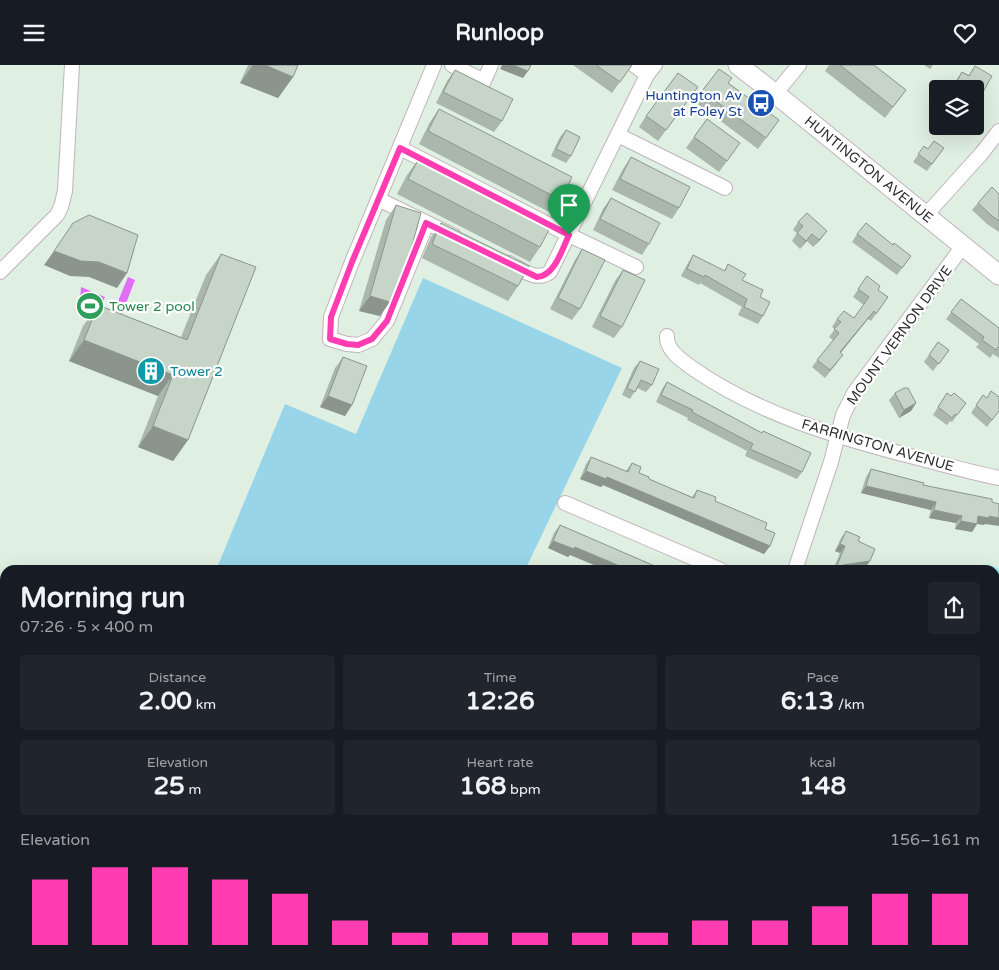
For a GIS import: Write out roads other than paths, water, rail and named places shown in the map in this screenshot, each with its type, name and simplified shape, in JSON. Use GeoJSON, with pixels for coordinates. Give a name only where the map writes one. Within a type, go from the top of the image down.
{"type":"FeatureCollection","features":[{"type":"Feature","properties":{"kind":"main road","name":"HUNTINGTON AVENUE"},"geometry":{"type":"LineString","coordinates":[[738,65],[999,275]]}},
{"type":"Feature","properties":{"kind":"street"},"geometry":{"type":"LineString","coordinates":[[0,272],[49,224],[61,207],[66,191],[72,65]]}},
{"type":"Feature","properties":{"kind":"street"},"geometry":{"type":"LineString","coordinates":[[426,223],[387,321],[372,339],[358,345],[330,339],[331,317],[434,65]]}},
{"type":"Feature","properties":{"kind":"street"},"geometry":{"type":"LineString","coordinates":[[452,65],[484,81],[491,65]]}},
{"type":"Feature","properties":{"kind":"street"},"geometry":{"type":"LineString","coordinates":[[495,256],[537,277],[544,277],[550,272],[651,70],[634,65]]}},
{"type":"Feature","properties":{"kind":"street"},"geometry":{"type":"LineString","coordinates":[[775,94],[799,65]]}},
{"type":"Feature","properties":{"kind":"street"},"geometry":{"type":"LineString","coordinates":[[926,215],[981,154],[999,131]]}},
{"type":"Feature","properties":{"kind":"street"},"geometry":{"type":"LineString","coordinates":[[618,135],[725,188]]}},
{"type":"Feature","properties":{"kind":"street"},"geometry":{"type":"LineString","coordinates":[[400,148],[569,235],[636,267]]}},
{"type":"Feature","properties":{"kind":"street"},"geometry":{"type":"LineString","coordinates":[[378,199],[469,244]]}},
{"type":"Feature","properties":{"kind":"street","name":"MOUNT VERNON DRIVE"},"geometry":{"type":"LineString","coordinates":[[797,565],[831,462],[843,415],[854,393],[963,246]]}},
{"type":"Feature","properties":{"kind":"street","name":"FARRINGTON AVENUE"},"geometry":{"type":"LineString","coordinates":[[667,336],[667,341],[682,361],[741,398],[807,427],[867,445],[999,477]]}},
{"type":"Feature","properties":{"kind":"street"},"geometry":{"type":"LineString","coordinates":[[564,503],[709,565]]}},
{"type":"Feature","properties":{"kind":"place","name":"Huntington Av at Foley St"},"geometry":{"type":"Point","coordinates":[761,103]}},
{"type":"Feature","properties":{"kind":"place","name":"Tower 2 pool"},"geometry":{"type":"Point","coordinates":[90,306]}},
{"type":"Feature","properties":{"kind":"place","name":"Tower 2"},"geometry":{"type":"Point","coordinates":[151,371]}}]}
